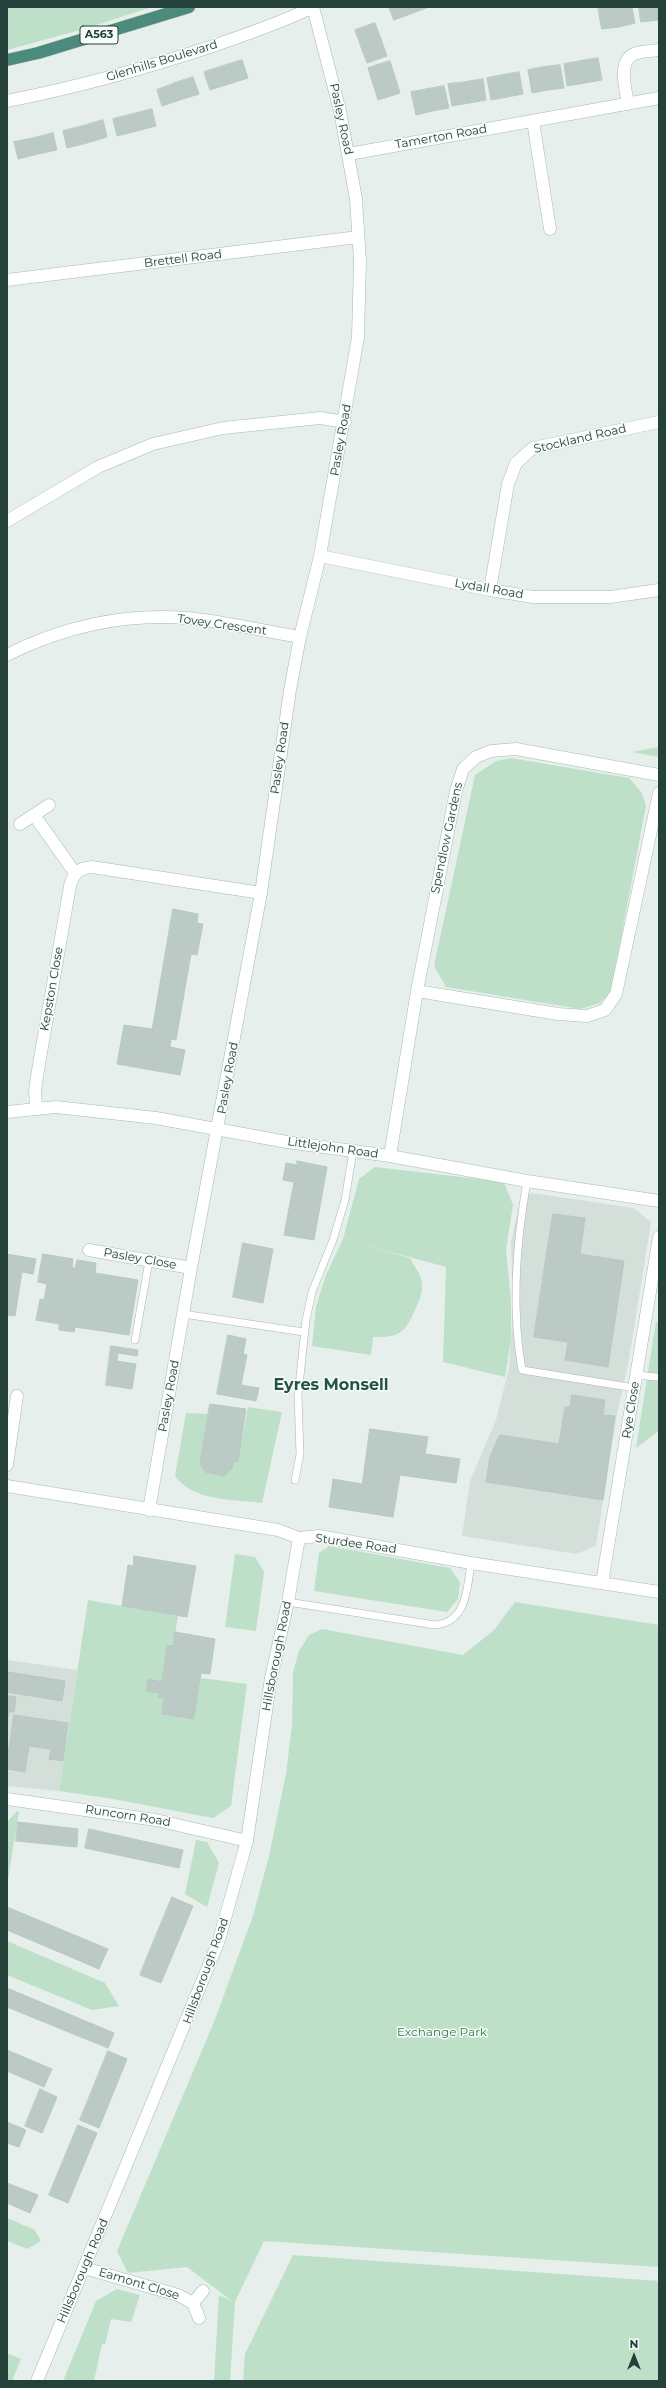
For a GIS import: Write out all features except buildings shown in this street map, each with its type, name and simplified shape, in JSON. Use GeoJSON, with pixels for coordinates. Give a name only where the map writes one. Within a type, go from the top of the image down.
{"type":"FeatureCollection","features":[{"type":"Feature","properties":{"kind":"highway","name":"A563"},"geometry":{"type":"LineString","coordinates":[[7,60],[38,53],[189,7]]}},
{"type":"Feature","properties":{"kind":"street","name":"Glenhills Boulevard"},"geometry":{"type":"LineString","coordinates":[[7,101],[80,85],[162,62],[239,37],[313,7]]}},
{"type":"Feature","properties":{"kind":"street","name":"Pasley Road"},"geometry":{"type":"LineString","coordinates":[[149,1510],[191,1268],[219,1129],[261,893],[290,690],[300,637],[320,556],[358,337],[360,288],[356,199],[340,111],[313,7]]}},
{"type":"Feature","properties":{"kind":"street"},"geometry":{"type":"LineString","coordinates":[[628,104],[623,74],[629,59],[634,55],[659,50]]}},
{"type":"Feature","properties":{"kind":"street","name":"Tamerton Road"},"geometry":{"type":"LineString","coordinates":[[349,154],[659,98]]}},
{"type":"Feature","properties":{"kind":"street"},"geometry":{"type":"LineString","coordinates":[[534,121],[550,228]]}},
{"type":"Feature","properties":{"kind":"street","name":"Brettell Road"},"geometry":{"type":"LineString","coordinates":[[7,280],[358,237]]}},
{"type":"Feature","properties":{"kind":"street"},"geometry":{"type":"LineString","coordinates":[[8,519],[98,467],[153,444],[223,428],[320,418],[344,422]]}},
{"type":"Feature","properties":{"kind":"street","name":"Stockland Road"},"geometry":{"type":"LineString","coordinates":[[490,590],[508,484],[516,463],[533,448],[659,422]]}},
{"type":"Feature","properties":{"kind":"street","name":"Lydall Road"},"geometry":{"type":"LineString","coordinates":[[320,556],[490,590],[533,597],[610,597],[659,590]]}},
{"type":"Feature","properties":{"kind":"street","name":"Tovey Crescent"},"geometry":{"type":"LineString","coordinates":[[7,655],[35,641],[86,625],[136,617],[186,618],[300,637]]}},
{"type":"Feature","properties":{"kind":"street","name":"Spendlow Gardens"},"geometry":{"type":"LineString","coordinates":[[390,1156],[416,991],[456,791],[462,768],[471,760],[491,751],[516,749],[659,775]]}},
{"type":"Feature","properties":{"kind":"street"},"geometry":{"type":"LineString","coordinates":[[416,991],[558,1014],[587,1016],[605,1010],[616,994],[659,793]]}},
{"type":"Feature","properties":{"kind":"street"},"geometry":{"type":"LineString","coordinates":[[20,824],[49,805]]}},
{"type":"Feature","properties":{"kind":"street"},"geometry":{"type":"LineString","coordinates":[[34,815],[75,873],[83,868],[92,867],[261,893]]}},
{"type":"Feature","properties":{"kind":"street","name":"Kepston Close"},"geometry":{"type":"LineString","coordinates":[[36,1107],[35,1090],[38,1070],[70,886],[75,873]]}},
{"type":"Feature","properties":{"kind":"street","name":"Littlejohn Road"},"geometry":{"type":"LineString","coordinates":[[7,1112],[36,1107],[95,1110],[353,1152],[390,1156],[527,1181],[659,1201]]}},
{"type":"Feature","properties":{"kind":"street","name":"Rye Close"},"geometry":{"type":"LineString","coordinates":[[602,1583],[659,1237]]}},
{"type":"Feature","properties":{"kind":"street","name":"Pasley Close"},"geometry":{"type":"LineString","coordinates":[[89,1250],[191,1268]]}},
{"type":"Feature","properties":{"kind":"street"},"geometry":{"type":"LineString","coordinates":[[7,1465],[17,1396]]}},
{"type":"Feature","properties":{"kind":"street","name":"Sturdee Road"},"geometry":{"type":"LineString","coordinates":[[7,1486],[278,1530],[299,1538],[319,1536],[471,1563],[659,1592]]}},
{"type":"Feature","properties":{"kind":"street","name":"Hillsborough Road"},"geometry":{"type":"LineString","coordinates":[[37,2381],[202,1986],[218,1943],[248,1841],[271,1678],[288,1602],[299,1538]]}},
{"type":"Feature","properties":{"kind":"street","name":"Runcorn Road"},"geometry":{"type":"LineString","coordinates":[[7,1799],[156,1820],[248,1841]]}},
{"type":"Feature","properties":{"kind":"street","name":"Eamont Close"},"geometry":{"type":"LineString","coordinates":[[84,2268],[178,2295],[193,2303],[199,2318]]}},
{"type":"Feature","properties":{"kind":"street","name":"Eamont Close"},"geometry":{"type":"LineString","coordinates":[[193,2303],[203,2291]]}},
{"type":"Feature","properties":{"kind":"lane"},"geometry":{"type":"LineString","coordinates":[[295,1480],[300,1454],[298,1396],[304,1332],[312,1292],[333,1240],[345,1200],[353,1152]]}},
{"type":"Feature","properties":{"kind":"lane"},"geometry":{"type":"LineString","coordinates":[[527,1181],[518,1231],[516,1266],[519,1352],[522,1370],[635,1388]]}},
{"type":"Feature","properties":{"kind":"lane"},"geometry":{"type":"LineString","coordinates":[[135,1340],[149,1261]]}},
{"type":"Feature","properties":{"kind":"lane"},"geometry":{"type":"LineString","coordinates":[[184,1314],[304,1332]]}},
{"type":"Feature","properties":{"kind":"lane"},"geometry":{"type":"LineString","coordinates":[[637,1375],[656,1377]]}},
{"type":"Feature","properties":{"kind":"lane"},"geometry":{"type":"LineString","coordinates":[[288,1602],[435,1625],[445,1624],[454,1618],[461,1610],[466,1597],[471,1563]]}},
{"type":"Feature","properties":{"kind":"shaded area"},"geometry":{"type":"Polygon","coordinates":[[[531,1193],[634,1208],[651,1222],[628,1365],[617,1414],[596,1545],[577,1554],[462,1536],[470,1481],[496,1420],[509,1368],[513,1305],[511,1242],[520,1201],[531,1193]]]}},
{"type":"Feature","properties":{"kind":"shaded area"},"geometry":{"type":"Polygon","coordinates":[[[7,1660],[77,1670],[59,1791],[7,1786],[7,1660]]]}},
{"type":"Feature","properties":{"kind":"green space"},"geometry":{"type":"Polygon","coordinates":[[[7,7],[152,7],[84,29],[7,50],[7,7]]]}},
{"type":"Feature","properties":{"kind":"green space"},"geometry":{"type":"Polygon","coordinates":[[[659,747],[659,757],[632,752],[659,747]]]}},
{"type":"Feature","properties":{"kind":"green space"},"geometry":{"type":"Polygon","coordinates":[[[511,758],[629,778],[642,793],[646,805],[611,992],[600,1003],[580,1009],[446,987],[434,966],[475,775],[496,761],[511,758]]]}},
{"type":"Feature","properties":{"kind":"green space"},"geometry":{"type":"Polygon","coordinates":[[[375,1167],[504,1182],[513,1205],[506,1250],[511,1301],[511,1339],[505,1377],[443,1362],[446,1267],[358,1243],[410,1258],[419,1273],[422,1283],[421,1294],[416,1307],[408,1324],[400,1332],[395,1335],[373,1337],[371,1355],[312,1346],[316,1306],[326,1275],[343,1239],[359,1179],[375,1167]]]}},
{"type":"Feature","properties":{"kind":"green space"},"geometry":{"type":"Polygon","coordinates":[[[656,1321],[659,1325],[659,1431],[636,1448],[656,1321]]]}},
{"type":"Feature","properties":{"kind":"green space"},"geometry":{"type":"Polygon","coordinates":[[[248,1407],[282,1412],[262,1503],[215,1498],[193,1491],[183,1484],[175,1476],[186,1413],[208,1414],[200,1464],[205,1472],[224,1476],[232,1469],[234,1461],[238,1462],[248,1407]]]}},
{"type":"Feature","properties":{"kind":"green space"},"geometry":{"type":"Polygon","coordinates":[[[329,1546],[450,1568],[460,1582],[458,1599],[447,1612],[314,1591],[319,1553],[329,1546]]]}},
{"type":"Feature","properties":{"kind":"green space"},"geometry":{"type":"Polygon","coordinates":[[[235,1554],[255,1557],[264,1572],[256,1631],[225,1627],[235,1554]]]}},
{"type":"Feature","properties":{"kind":"green space"},"geometry":{"type":"Polygon","coordinates":[[[88,1600],[178,1616],[173,1646],[167,1646],[162,1682],[149,1680],[159,1693],[158,1697],[164,1698],[162,1714],[194,1718],[201,1678],[247,1684],[231,1806],[213,1818],[113,1799],[59,1791],[88,1600]]]}},
{"type":"Feature","properties":{"kind":"green space","name":"Exchange Park"},"geometry":{"type":"Polygon","coordinates":[[[515,1602],[659,1625],[659,2267],[264,2241],[235,2302],[230,2381],[214,2381],[219,2295],[232,2301],[187,2267],[128,2273],[117,2251],[214,2022],[253,1916],[269,1856],[286,1774],[292,1724],[293,1672],[299,1651],[309,1635],[322,1629],[463,1655],[494,1630],[515,1602]]]}},
{"type":"Feature","properties":{"kind":"green space"},"geometry":{"type":"Polygon","coordinates":[[[17,1811],[19,1812],[7,1885],[7,1822],[17,1811]]]}},
{"type":"Feature","properties":{"kind":"green space"},"geometry":{"type":"Polygon","coordinates":[[[196,1840],[207,1842],[219,1863],[207,1907],[185,1894],[196,1840]]]}},
{"type":"Feature","properties":{"kind":"green space"},"geometry":{"type":"Polygon","coordinates":[[[7,1941],[105,1983],[119,2006],[92,2010],[7,1975],[7,1941]]]}},
{"type":"Feature","properties":{"kind":"green space"},"geometry":{"type":"Polygon","coordinates":[[[7,2218],[35,2230],[41,2241],[27,2249],[7,2241],[7,2218]]]}},
{"type":"Feature","properties":{"kind":"green space"},"geometry":{"type":"Polygon","coordinates":[[[293,2255],[659,2281],[659,2381],[243,2381],[245,2354],[293,2255]]]}},
{"type":"Feature","properties":{"kind":"green space"},"geometry":{"type":"Polygon","coordinates":[[[117,2289],[140,2295],[131,2322],[111,2319],[105,2344],[102,2344],[94,2381],[63,2381],[96,2301],[117,2289]]]}},
{"type":"Feature","properties":{"kind":"green space"},"geometry":{"type":"Polygon","coordinates":[[[7,2353],[21,2359],[12,2381],[7,2381],[7,2353]]]}},
{"type":"Feature","properties":{"kind":"district","name":"Eyres Monsell"},"geometry":{"type":"Point","coordinates":[331,1385]}}]}
